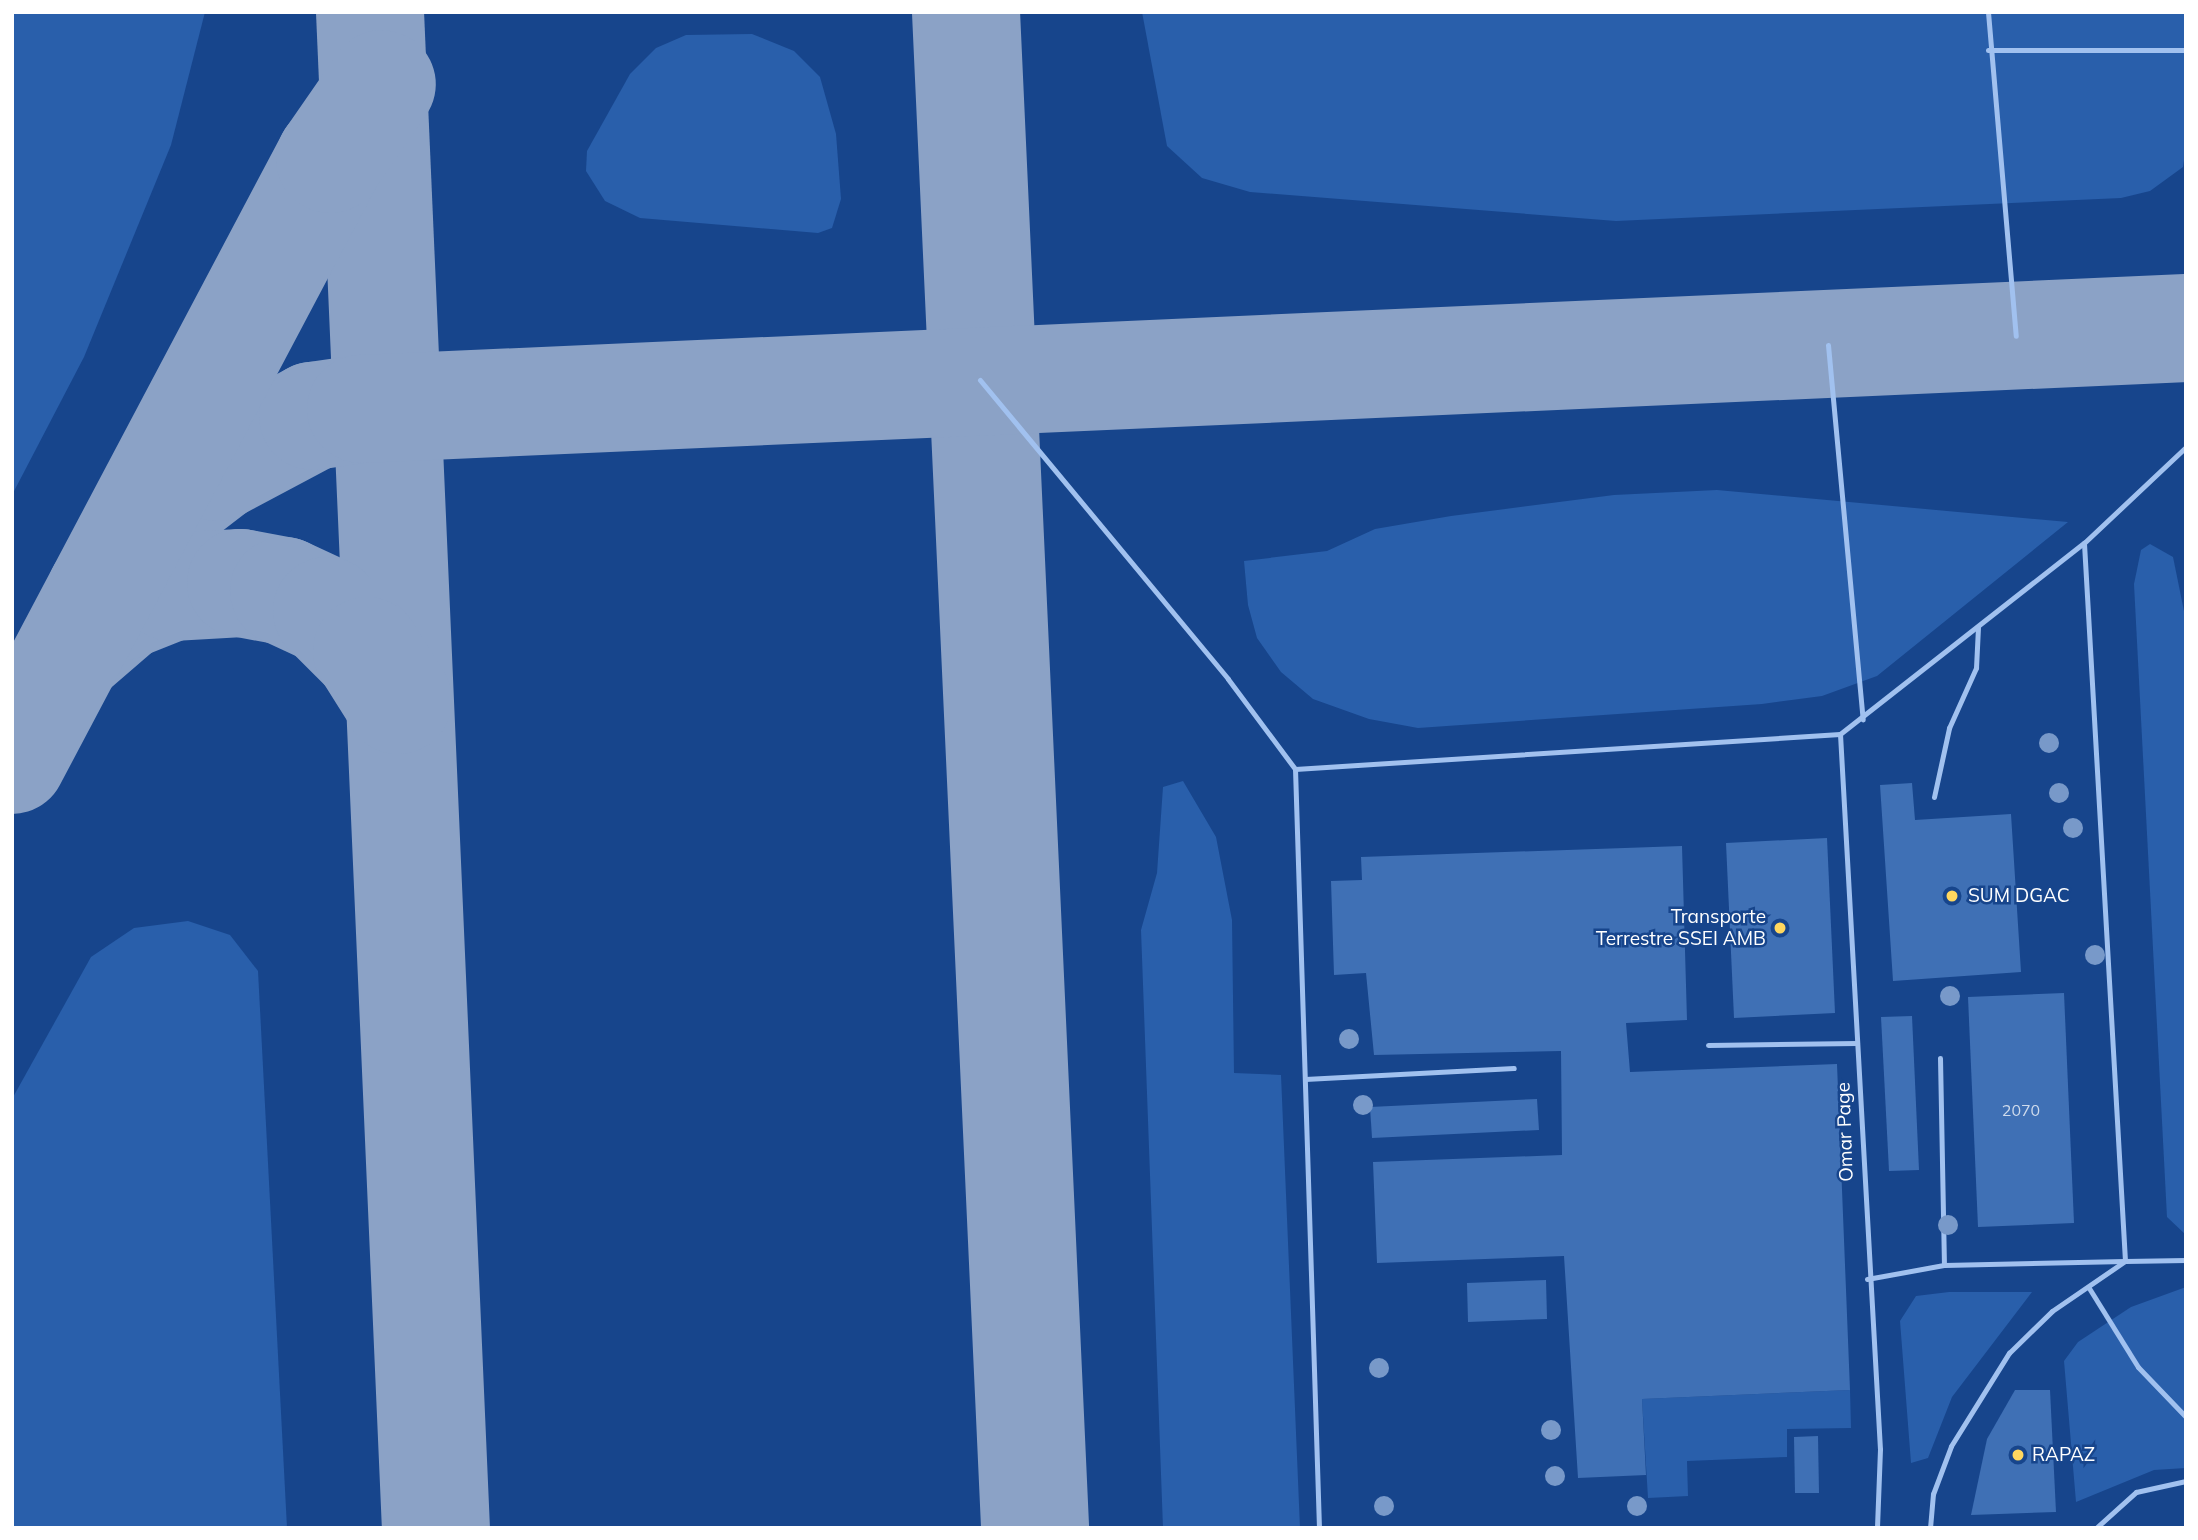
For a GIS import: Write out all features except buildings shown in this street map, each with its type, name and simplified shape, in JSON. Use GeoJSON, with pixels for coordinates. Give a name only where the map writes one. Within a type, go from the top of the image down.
{"type":"FeatureCollection","features":[{"type":"Feature","properties":{"kind":"lane"},"geometry":{"type":"LineString","coordinates":[[1988,12],[1988,50],[2016,336]]}},
{"type":"Feature","properties":{"kind":"lane"},"geometry":{"type":"LineString","coordinates":[[1988,50],[2186,50]]}},
{"type":"Feature","properties":{"kind":"lane"},"geometry":{"type":"LineString","coordinates":[[1828,345],[1863,719]]}},
{"type":"Feature","properties":{"kind":"lane"},"geometry":{"type":"LineString","coordinates":[[980,380],[1228,679],[1295,769],[1319,1528]]}},
{"type":"Feature","properties":{"kind":"lane"},"geometry":{"type":"LineString","coordinates":[[1295,769],[1840,734],[1863,719],[2084,543],[2186,447]]}},
{"type":"Feature","properties":{"kind":"lane"},"geometry":{"type":"LineString","coordinates":[[2084,543],[2125,1261]]}},
{"type":"Feature","properties":{"kind":"lane"},"geometry":{"type":"LineString","coordinates":[[1934,797],[1948,728],[1976,668],[1979,627]]}},
{"type":"Feature","properties":{"kind":"lane","name":"Omar Page"},"geometry":{"type":"LineString","coordinates":[[1840,734],[1867,1279],[1880,1449],[1877,1528]]}},
{"type":"Feature","properties":{"kind":"lane"},"geometry":{"type":"LineString","coordinates":[[1708,1045],[1857,1043]]}},
{"type":"Feature","properties":{"kind":"lane"},"geometry":{"type":"LineString","coordinates":[[1940,1058],[1944,1265]]}},
{"type":"Feature","properties":{"kind":"lane"},"geometry":{"type":"LineString","coordinates":[[1305,1079],[1514,1068]]}},
{"type":"Feature","properties":{"kind":"lane"},"geometry":{"type":"LineString","coordinates":[[1867,1279],[1944,1265],[2186,1260]]}},
{"type":"Feature","properties":{"kind":"lane"},"geometry":{"type":"LineString","coordinates":[[1930,1528],[1933,1494],[1976,1398],[2052,1311],[2125,1261]]}},
{"type":"Feature","properties":{"kind":"lane"},"geometry":{"type":"LineString","coordinates":[[2089,1288],[2138,1367],[2186,1417]]}},
{"type":"Feature","properties":{"kind":"lane"},"geometry":{"type":"LineString","coordinates":[[2096,1528],[2136,1492],[2186,1481]]}},
{"type":"Feature","properties":{"kind":"shaded area"},"geometry":{"type":"Polygon","coordinates":[[[12,12],[205,12],[171,145],[84,357],[12,495],[12,12]]]}},
{"type":"Feature","properties":{"kind":"shaded area"},"geometry":{"type":"Polygon","coordinates":[[[1142,12],[2186,12],[2186,146],[2183,167],[2150,191],[2121,198],[1616,221],[1250,192],[1202,178],[1167,146],[1142,12]]]}},
{"type":"Feature","properties":{"kind":"shaded area"},"geometry":{"type":"Polygon","coordinates":[[[752,34],[794,51],[820,77],[836,134],[841,199],[832,228],[818,233],[640,218],[605,201],[586,171],[587,151],[630,74],[656,48],[686,35],[752,34]]]}},
{"type":"Feature","properties":{"kind":"shaded area"},"geometry":{"type":"Polygon","coordinates":[[[1717,490],[2068,522],[1877,676],[1822,696],[1762,704],[1418,728],[1369,719],[1313,699],[1281,672],[1257,638],[1248,605],[1244,561],[1327,551],[1375,529],[1451,516],[1614,495],[1717,490]]]}},
{"type":"Feature","properties":{"kind":"shaded area"},"geometry":{"type":"Polygon","coordinates":[[[2150,544],[2173,557],[2186,621],[2186,1235],[2167,1217],[2134,584],[2141,550],[2150,544]]]}},
{"type":"Feature","properties":{"kind":"shaded area"},"geometry":{"type":"Polygon","coordinates":[[[1183,781],[1216,837],[1232,920],[1234,1073],[1281,1075],[1300,1528],[1163,1528],[1141,930],[1157,873],[1163,787],[1183,781]]]}},
{"type":"Feature","properties":{"kind":"shaded area"},"geometry":{"type":"Polygon","coordinates":[[[188,921],[230,935],[258,971],[287,1528],[12,1528],[12,1099],[91,957],[134,928],[188,921]]]}},
{"type":"Feature","properties":{"kind":"shaded area"},"geometry":{"type":"Polygon","coordinates":[[[2186,1287],[2186,1468],[2154,1470],[2076,1502],[2064,1361],[2078,1342],[2131,1307],[2186,1287]]]}},
{"type":"Feature","properties":{"kind":"shaded area"},"geometry":{"type":"Polygon","coordinates":[[[1949,1292],[2032,1292],[1952,1397],[1928,1458],[1911,1463],[1900,1321],[1916,1296],[1949,1292]]]}},
{"type":"Feature","properties":{"kind":"shaded area"},"geometry":{"type":"Polygon","coordinates":[[[1850,1390],[1851,1428],[1787,1429],[1787,1457],[1687,1461],[1688,1496],[1648,1498],[1642,1399],[1850,1390]]]}},
{"type":"Feature","properties":{"kind":"taxiway"},"geometry":{"type":"LineString","coordinates":[[370,12],[436,1528]]}},
{"type":"Feature","properties":{"kind":"taxiway"},"geometry":{"type":"LineString","coordinates":[[966,12],[1035,1528]]}},
{"type":"Feature","properties":{"kind":"taxiway"},"geometry":{"type":"LineString","coordinates":[[12,760],[330,159],[382,84]]}},
{"type":"Feature","properties":{"kind":"taxiway"},"geometry":{"type":"LineString","coordinates":[[101,592],[165,507],[217,467],[313,416],[361,409],[2186,328]]}},
{"type":"Feature","properties":{"kind":"taxiway"},"geometry":{"type":"LineString","coordinates":[[71,651],[123,606],[171,587],[241,583],[284,591],[327,611],[367,651],[398,700]]}},
{"type":"Feature","properties":{"kind":"place","name":"SUM DGAC"},"geometry":{"type":"Point","coordinates":[1952,896]}},
{"type":"Feature","properties":{"kind":"place","name":"Transporte Terrestre SSEI AMB"},"geometry":{"type":"Point","coordinates":[1780,928]}},
{"type":"Feature","properties":{"kind":"place","name":"RAPAZ"},"geometry":{"type":"Point","coordinates":[2018,1455]}}]}
